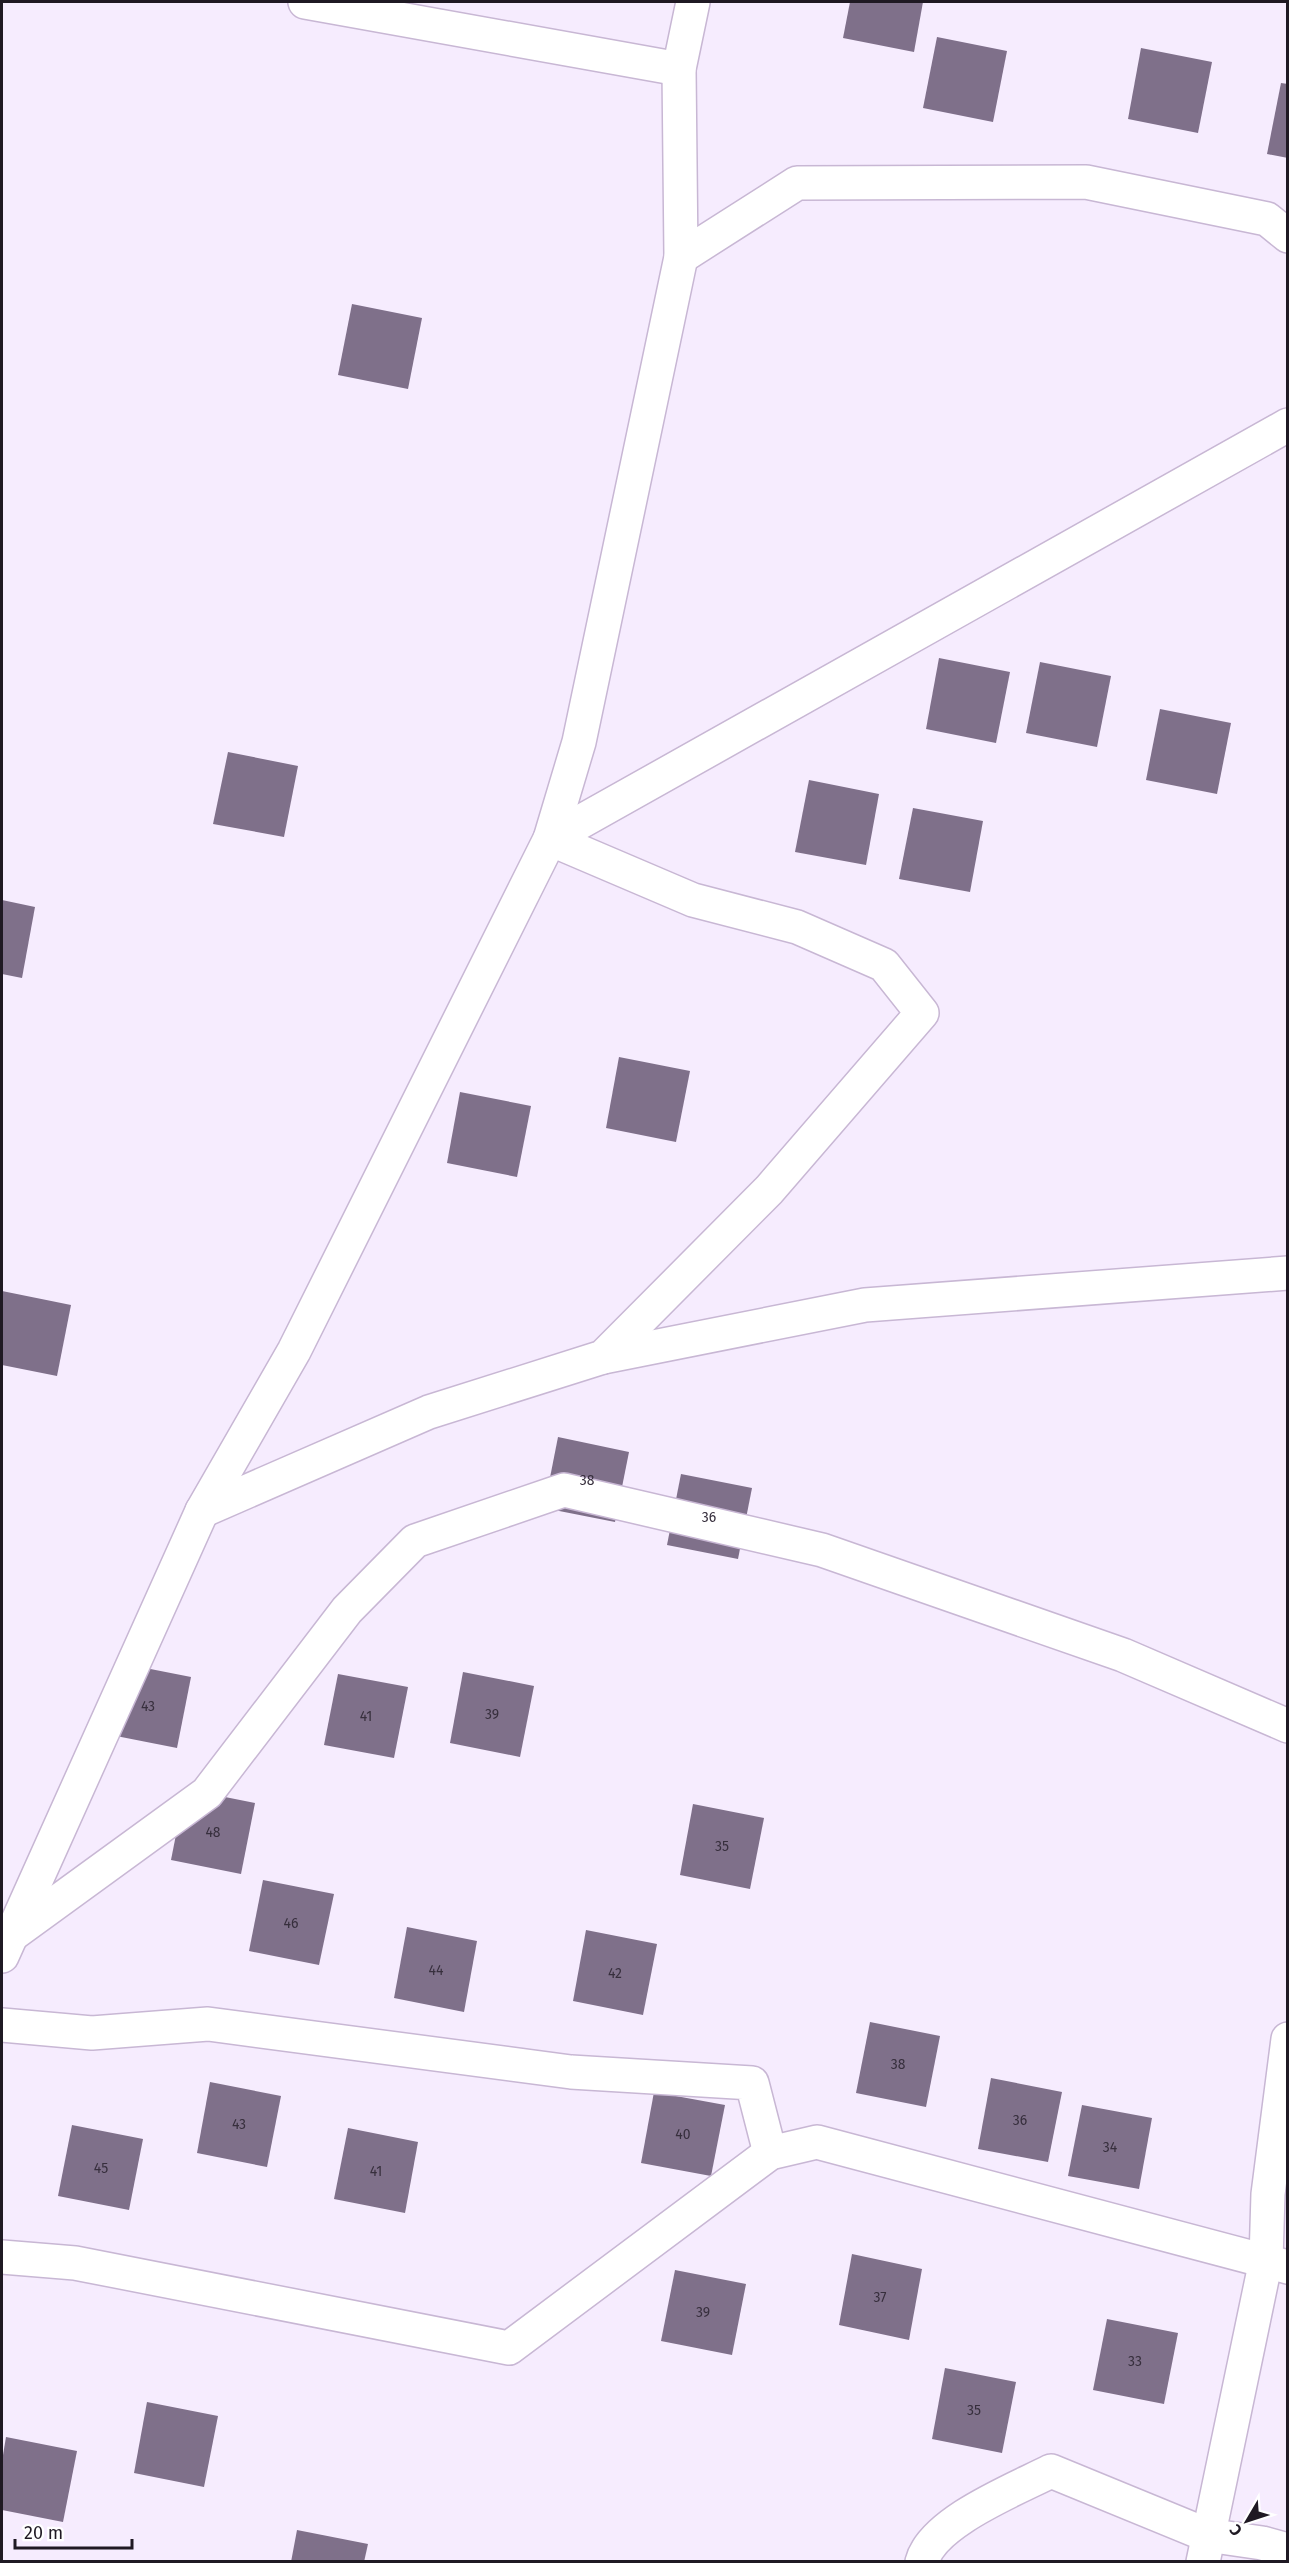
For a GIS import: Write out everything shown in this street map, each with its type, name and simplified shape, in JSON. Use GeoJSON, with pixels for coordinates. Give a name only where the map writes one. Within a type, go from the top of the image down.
{"type":"FeatureCollection","features":[{"type":"Feature","properties":{"kind":"lane"},"geometry":{"type":"LineString","coordinates":[[305,2],[679,69]]}},
{"type":"Feature","properties":{"kind":"lane"},"geometry":{"type":"LineString","coordinates":[[4,1944],[202,1511],[294,1351],[550,839],[579,742],[681,257],[679,69],[693,2]]}},
{"type":"Feature","properties":{"kind":"lane"},"geometry":{"type":"LineString","coordinates":[[681,257],[797,183],[1086,182],[1267,219],[1287,236]]}},
{"type":"Feature","properties":{"kind":"lane"},"geometry":{"type":"LineString","coordinates":[[550,839],[1287,425]]}},
{"type":"Feature","properties":{"kind":"lane"},"geometry":{"type":"LineString","coordinates":[[550,839],[693,900],[797,927],[884,966],[922,1013],[769,1190],[603,1357]]}},
{"type":"Feature","properties":{"kind":"lane"},"geometry":{"type":"LineString","coordinates":[[202,1511],[429,1412],[603,1357],[866,1305],[1287,1273]]}},
{"type":"Feature","properties":{"kind":"lane"},"geometry":{"type":"LineString","coordinates":[[4,1944],[207,1793],[347,1610],[416,1541],[564,1490],[822,1550],[1123,1655],[1287,1726]]}},
{"type":"Feature","properties":{"kind":"lane"},"geometry":{"type":"LineString","coordinates":[[2,2025],[92,2034],[208,2024],[571,2072],[752,2083],[770,2153]]}},
{"type":"Feature","properties":{"kind":"lane"},"geometry":{"type":"LineString","coordinates":[[1205,2548],[1277,2264],[1268,2194],[1287,2039]]}},
{"type":"Feature","properties":{"kind":"lane"},"geometry":{"type":"LineString","coordinates":[[2,2257],[75,2263],[509,2348],[770,2153],[817,2142],[1277,2264]]}},
{"type":"Feature","properties":{"kind":"lane"},"geometry":{"type":"LineString","coordinates":[[922,2562],[925,2550],[965,2514],[1051,2471],[1205,2548],[1262,2542],[1287,2550]]}},
{"type":"Feature","properties":{"kind":"building"},"geometry":{"type":"Polygon","coordinates":[[[850,2],[923,2],[914,52],[843,38],[850,2]]]}},
{"type":"Feature","properties":{"kind":"building"},"geometry":{"type":"Polygon","coordinates":[[[937,37],[1007,51],[993,122],[923,108],[937,37]]]}},
{"type":"Feature","properties":{"kind":"building"},"geometry":{"type":"Polygon","coordinates":[[[1141,48],[1212,62],[1198,133],[1128,119],[1141,48]]]}},
{"type":"Feature","properties":{"kind":"building"},"geometry":{"type":"Polygon","coordinates":[[[1281,83],[1288,84],[1288,158],[1267,154],[1281,83]]]}},
{"type":"Feature","properties":{"kind":"building"},"geometry":{"type":"Polygon","coordinates":[[[352,304],[422,318],[408,389],[338,375],[352,304]]]}},
{"type":"Feature","properties":{"kind":"building"},"geometry":{"type":"Polygon","coordinates":[[[939,658],[1010,672],[996,743],[926,729],[939,658]]]}},
{"type":"Feature","properties":{"kind":"building"},"geometry":{"type":"Polygon","coordinates":[[[1040,662],[1111,676],[1097,747],[1026,733],[1040,662]]]}},
{"type":"Feature","properties":{"kind":"building"},"geometry":{"type":"Polygon","coordinates":[[[1160,709],[1231,723],[1217,794],[1146,780],[1160,709]]]}},
{"type":"Feature","properties":{"kind":"building"},"geometry":{"type":"Polygon","coordinates":[[[228,752],[298,766],[284,837],[213,824],[228,752]]]}},
{"type":"Feature","properties":{"kind":"building"},"geometry":{"type":"Polygon","coordinates":[[[809,780],[879,794],[866,865],[795,852],[809,780]]]}},
{"type":"Feature","properties":{"kind":"building"},"geometry":{"type":"Polygon","coordinates":[[[913,808],[983,821],[970,892],[899,879],[913,808]]]}},
{"type":"Feature","properties":{"kind":"building"},"geometry":{"type":"Polygon","coordinates":[[[2,900],[35,907],[22,978],[2,974],[2,900]]]}},
{"type":"Feature","properties":{"kind":"building"},"geometry":{"type":"Polygon","coordinates":[[[619,1057],[690,1071],[676,1142],[606,1128],[619,1057]]]}},
{"type":"Feature","properties":{"kind":"building"},"geometry":{"type":"Polygon","coordinates":[[[460,1092],[531,1106],[517,1177],[447,1163],[460,1092]]]}},
{"type":"Feature","properties":{"kind":"building"},"geometry":{"type":"Polygon","coordinates":[[[2,1291],[71,1305],[57,1376],[2,1365],[2,1291]]]}},
{"type":"Feature","properties":{"kind":"building"},"geometry":{"type":"Polygon","coordinates":[[[558,1437],[629,1452],[615,1522],[544,1508],[558,1437]]]}},
{"type":"Feature","properties":{"kind":"building"},"geometry":{"type":"Polygon","coordinates":[[[681,1474],[752,1488],[738,1559],[667,1545],[681,1474]]]}},
{"type":"Feature","properties":{"kind":"building"},"geometry":{"type":"Polygon","coordinates":[[[120,1663],[191,1677],[177,1748],[106,1734],[120,1663]]]}},
{"type":"Feature","properties":{"kind":"building"},"geometry":{"type":"Polygon","coordinates":[[[463,1672],[534,1686],[520,1757],[450,1743],[463,1672]]]}},
{"type":"Feature","properties":{"kind":"building"},"geometry":{"type":"Polygon","coordinates":[[[338,1674],[408,1687],[394,1758],[324,1745],[338,1674]]]}},
{"type":"Feature","properties":{"kind":"building"},"geometry":{"type":"Polygon","coordinates":[[[185,1789],[255,1803],[241,1874],[171,1860],[185,1789]]]}},
{"type":"Feature","properties":{"kind":"building"},"geometry":{"type":"Polygon","coordinates":[[[693,1804],[764,1818],[750,1889],[680,1875],[693,1804]]]}},
{"type":"Feature","properties":{"kind":"building"},"geometry":{"type":"Polygon","coordinates":[[[263,1880],[334,1894],[319,1965],[249,1951],[263,1880]]]}},
{"type":"Feature","properties":{"kind":"building"},"geometry":{"type":"Polygon","coordinates":[[[407,1927],[477,1941],[464,2012],[394,1998],[407,1927]]]}},
{"type":"Feature","properties":{"kind":"building"},"geometry":{"type":"Polygon","coordinates":[[[586,1930],[657,1944],[643,2015],[573,2001],[586,1930]]]}},
{"type":"Feature","properties":{"kind":"building"},"geometry":{"type":"Polygon","coordinates":[[[870,2022],[940,2036],[926,2107],[856,2093],[870,2022]]]}},
{"type":"Feature","properties":{"kind":"building"},"geometry":{"type":"Polygon","coordinates":[[[991,2078],[1062,2092],[1048,2162],[978,2149],[991,2078]]]}},
{"type":"Feature","properties":{"kind":"building"},"geometry":{"type":"Polygon","coordinates":[[[210,2082],[281,2096],[267,2167],[197,2153],[210,2082]]]}},
{"type":"Feature","properties":{"kind":"building"},"geometry":{"type":"Polygon","coordinates":[[[654,2092],[725,2105],[711,2176],[641,2163],[654,2092]]]}},
{"type":"Feature","properties":{"kind":"building"},"geometry":{"type":"Polygon","coordinates":[[[1082,2105],[1152,2118],[1139,2189],[1068,2176],[1082,2105]]]}},
{"type":"Feature","properties":{"kind":"building"},"geometry":{"type":"Polygon","coordinates":[[[72,2125],[143,2139],[129,2210],[58,2196],[72,2125]]]}},
{"type":"Feature","properties":{"kind":"building"},"geometry":{"type":"Polygon","coordinates":[[[348,2128],[418,2142],[405,2213],[334,2199],[348,2128]]]}},
{"type":"Feature","properties":{"kind":"building"},"geometry":{"type":"Polygon","coordinates":[[[852,2254],[922,2269],[909,2340],[839,2325],[852,2254]]]}},
{"type":"Feature","properties":{"kind":"building"},"geometry":{"type":"Polygon","coordinates":[[[675,2270],[746,2284],[732,2355],[661,2341],[675,2270]]]}},
{"type":"Feature","properties":{"kind":"building"},"geometry":{"type":"Polygon","coordinates":[[[1107,2319],[1178,2333],[1164,2404],[1093,2390],[1107,2319]]]}},
{"type":"Feature","properties":{"kind":"building"},"geometry":{"type":"Polygon","coordinates":[[[945,2368],[1016,2382],[1002,2453],[932,2439],[945,2368]]]}},
{"type":"Feature","properties":{"kind":"building"},"geometry":{"type":"Polygon","coordinates":[[[147,2402],[218,2416],[204,2487],[134,2473],[147,2402]]]}},
{"type":"Feature","properties":{"kind":"building"},"geometry":{"type":"Polygon","coordinates":[[[6,2437],[77,2451],[63,2522],[2,2510],[2,2461],[6,2437]]]}},
{"type":"Feature","properties":{"kind":"building"},"geometry":{"type":"Polygon","coordinates":[[[297,2530],[368,2544],[364,2562],[291,2562],[297,2530]]]}}]}
